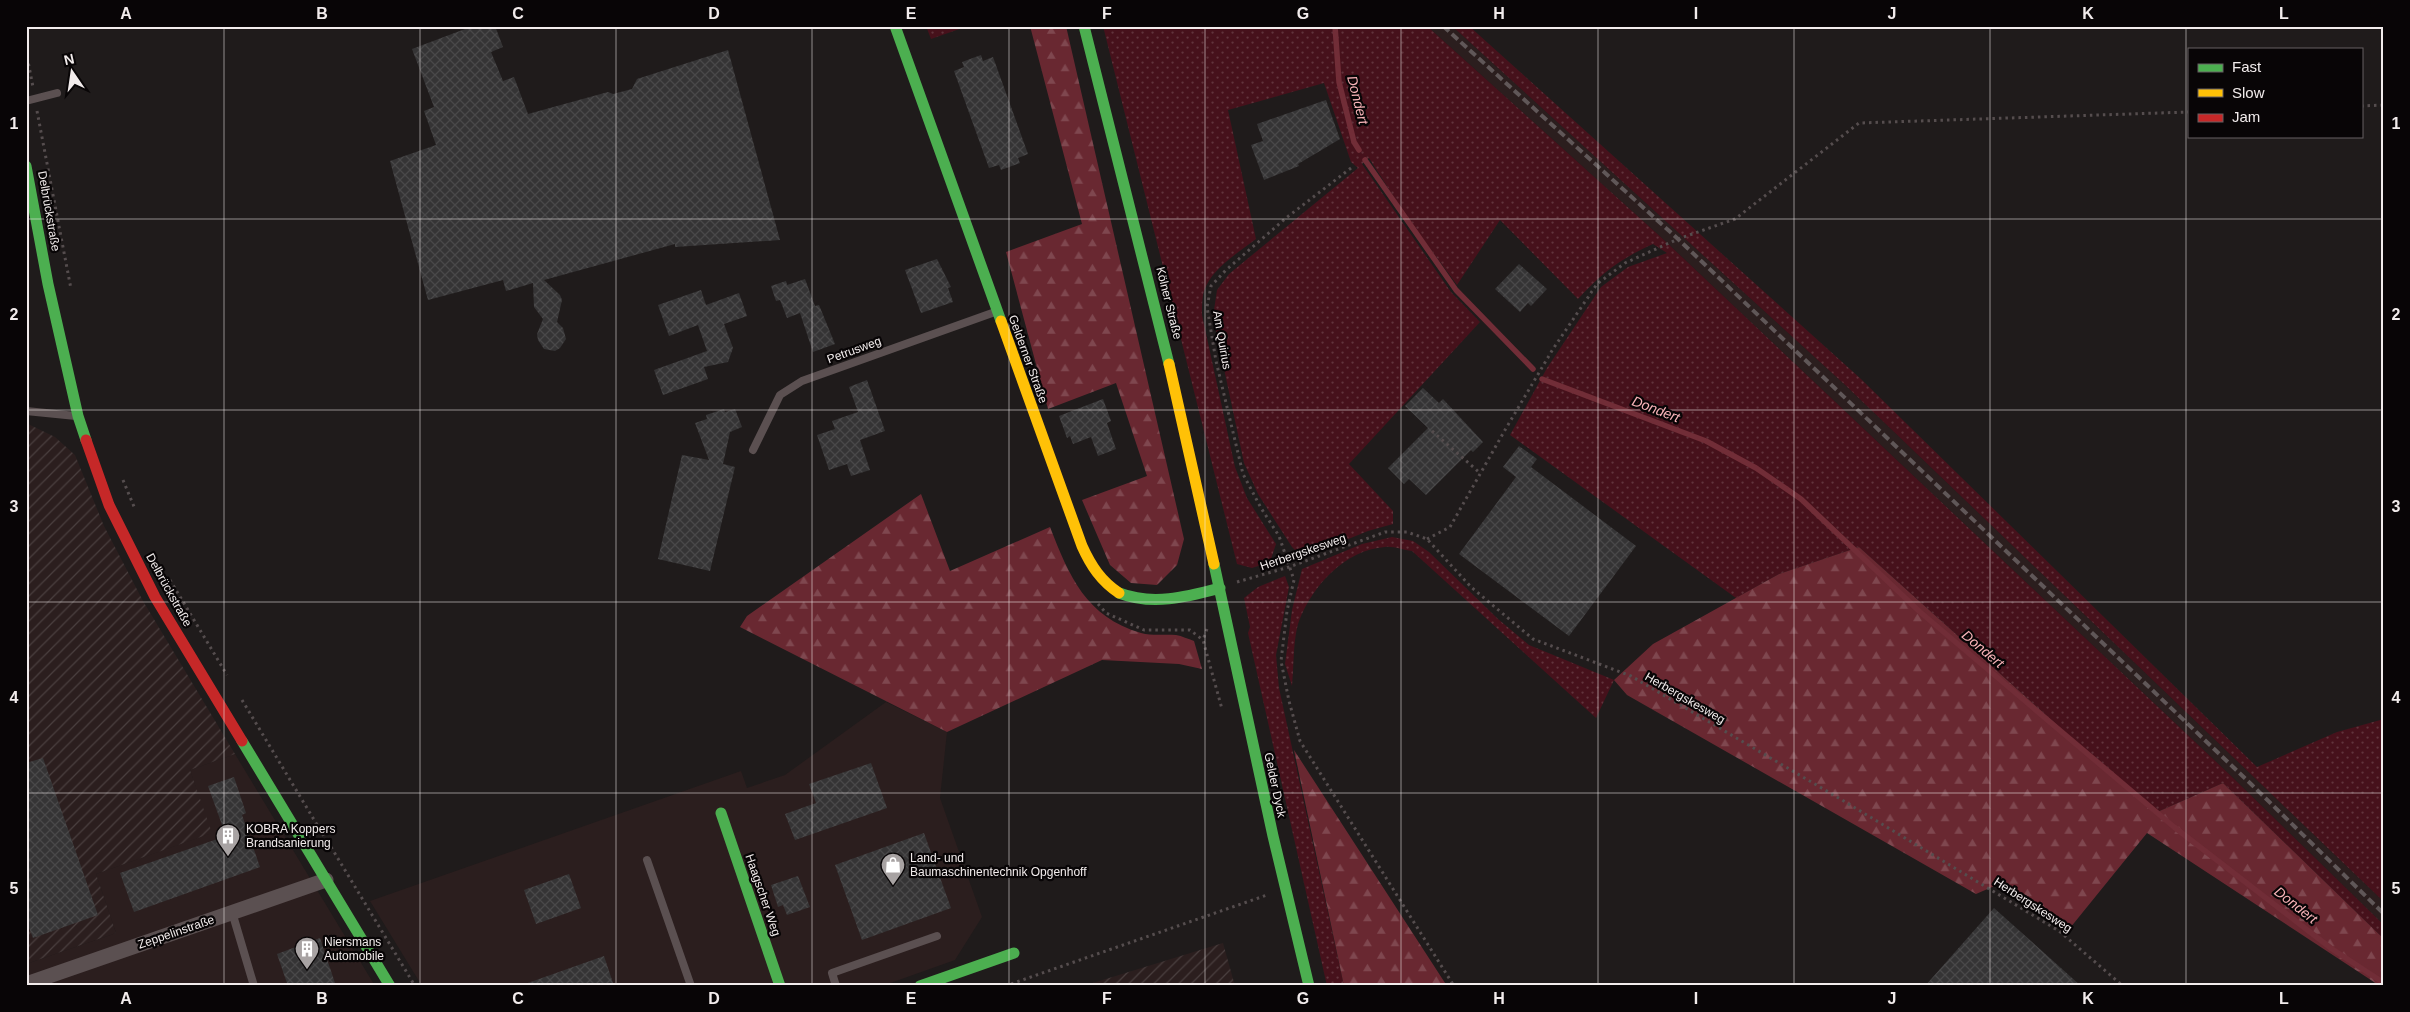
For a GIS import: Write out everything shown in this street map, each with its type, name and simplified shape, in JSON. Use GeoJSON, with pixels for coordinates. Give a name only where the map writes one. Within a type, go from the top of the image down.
{"type":"FeatureCollection","features":[{"type":"Feature","properties":{"kind":"street","name":"Gelderner Straße"},"geometry":{"type":"LineString","coordinates":[[895,26],[1073,524],[1094,570],[1106,584],[1122,595],[1142,600],[1163,601],[1220,588]]}},
{"type":"Feature","properties":{"kind":"street","name":"Kölner Straße"},"geometry":{"type":"LineString","coordinates":[[1084,26],[1174,380],[1220,588]]}},
{"type":"Feature","properties":{"kind":"street","name":"Delbrückstraße"},"geometry":{"type":"LineString","coordinates":[[26,166],[48,284],[78,416],[108,505],[155,597],[390,986]]}},
{"type":"Feature","properties":{"kind":"street","name":"Gelder Dyck"},"geometry":{"type":"LineString","coordinates":[[1220,588],[1282,882],[1309,986]]}},
{"type":"Feature","properties":{"kind":"street","name":"Haagscher Weg"},"geometry":{"type":"LineString","coordinates":[[721,813],[780,986]]}},
{"type":"Feature","properties":{"kind":"street","name":"Zeppelinstraße"},"geometry":{"type":"LineString","coordinates":[[26,984],[326,880]]}},
{"type":"Feature","properties":{"kind":"street"},"geometry":{"type":"LineString","coordinates":[[920,986],[1014,953]]}},
{"type":"Feature","properties":{"kind":"lane"},"geometry":{"type":"LineString","coordinates":[[26,101],[57,93]]}},
{"type":"Feature","properties":{"kind":"lane","name":"Petrusweg"},"geometry":{"type":"LineString","coordinates":[[753,450],[780,395],[802,381],[997,311]]}},
{"type":"Feature","properties":{"kind":"lane"},"geometry":{"type":"LineString","coordinates":[[26,411],[78,416]]}},
{"type":"Feature","properties":{"kind":"lane"},"geometry":{"type":"LineString","coordinates":[[646,860],[691,986]]}},
{"type":"Feature","properties":{"kind":"lane"},"geometry":{"type":"LineString","coordinates":[[232,912],[254,986]]}},
{"type":"Feature","properties":{"kind":"lane"},"geometry":{"type":"LineString","coordinates":[[836,986],[832,973],[937,936]]}},
{"type":"Feature","properties":{"kind":"path"},"geometry":{"type":"LineString","coordinates":[[26,51],[72,295]]}},
{"type":"Feature","properties":{"kind":"path"},"geometry":{"type":"LineString","coordinates":[[2362,106],[2384,105]]}},
{"type":"Feature","properties":{"kind":"path"},"geometry":{"type":"LineString","coordinates":[[1427,540],[1450,527],[1554,349],[1597,284],[1625,263],[1678,239],[1735,219],[1859,123],[2188,112]]}},
{"type":"Feature","properties":{"kind":"path","name":"Am Quirius"},"geometry":{"type":"LineString","coordinates":[[1351,168],[1286,218],[1226,270],[1211,286],[1207,307],[1216,361],[1243,474],[1261,508],[1279,536],[1294,580],[1287,611],[1281,661],[1288,701],[1300,741],[1454,986]]}},
{"type":"Feature","properties":{"kind":"path"},"geometry":{"type":"LineString","coordinates":[[1432,431],[1480,473]]}},
{"type":"Feature","properties":{"kind":"path"},"geometry":{"type":"LineString","coordinates":[[120,473],[139,518]]}},
{"type":"Feature","properties":{"kind":"path","name":"Herbergskesweg"},"geometry":{"type":"LineString","coordinates":[[1220,588],[1289,567],[1385,532],[1407,532],[1427,540],[1471,587],[1533,639],[1631,676],[2059,931],[2123,986]]}},
{"type":"Feature","properties":{"kind":"path"},"geometry":{"type":"LineString","coordinates":[[169,578],[231,682]]}},
{"type":"Feature","properties":{"kind":"path"},"geometry":{"type":"LineString","coordinates":[[241,699],[415,986]]}},
{"type":"Feature","properties":{"kind":"path"},"geometry":{"type":"LineString","coordinates":[[1005,986],[1266,896],[1282,882]]}},
{"type":"Feature","properties":{"kind":"shaded area"},"geometry":{"type":"Polygon","coordinates":[[[926,26],[968,26],[931,39],[926,26]]]}},
{"type":"Feature","properties":{"kind":"shaded area"},"geometry":{"type":"Polygon","coordinates":[[[1103,26],[1427,26],[1663,239],[2228,773],[2384,925],[2384,939],[2223,783],[2155,813],[1859,547],[1779,574],[1736,598],[1510,435],[1547,368],[1601,287],[1628,267],[1667,253],[1653,244],[1612,267],[1578,299],[1500,220],[1457,285],[1404,213],[1369,158],[1362,164],[1451,292],[1480,322],[1349,464],[1393,511],[1393,524],[1368,531],[1309,555],[1298,553],[1292,547],[1258,494],[1244,463],[1213,317],[1217,290],[1229,274],[1358,168],[1351,162],[1324,83],[1228,110],[1256,239],[1226,262],[1213,275],[1204,291],[1202,315],[1235,467],[1247,498],[1276,544],[1270,562],[1252,568],[1237,564],[1103,26]]]}},
{"type":"Feature","properties":{"kind":"shaded area"},"geometry":{"type":"Polygon","coordinates":[[[1427,26],[1452,26],[1843,383],[2384,902],[2384,925],[2228,773],[1663,239],[1427,26]]]}},
{"type":"Feature","properties":{"kind":"shaded area"},"geometry":{"type":"Polygon","coordinates":[[[1452,26],[1469,26],[1861,379],[2257,767],[2337,732],[2384,719],[2384,902],[1843,383],[1452,26]]]}},
{"type":"Feature","properties":{"kind":"shaded area"},"geometry":{"type":"Polygon","coordinates":[[[26,423],[55,437],[75,455],[104,526],[143,601],[235,754],[190,770],[212,833],[96,874],[116,933],[26,964],[26,423]]]}},
{"type":"Feature","properties":{"kind":"shaded area"},"geometry":{"type":"Polygon","coordinates":[[[1392,537],[1413,541],[1429,552],[1498,619],[1529,645],[1614,680],[1596,718],[1412,551],[1391,547],[1370,550],[1344,562],[1332,572],[1313,595],[1305,608],[1297,628],[1292,686],[1285,664],[1292,610],[1302,569],[1362,544],[1392,537]]]}},
{"type":"Feature","properties":{"kind":"shaded area"},"geometry":{"type":"Polygon","coordinates":[[[1285,576],[1289,587],[1276,655],[1279,688],[1344,986],[1327,986],[1248,633],[1250,627],[1244,598],[1258,587],[1285,576]]]}},
{"type":"Feature","properties":{"kind":"shaded area"},"geometry":{"type":"Polygon","coordinates":[[[886,702],[947,732],[940,798],[982,917],[955,960],[882,986],[422,986],[370,901],[741,771],[747,788],[785,775],[886,702]]]}},
{"type":"Feature","properties":{"kind":"shaded area"},"geometry":{"type":"Polygon","coordinates":[[[235,754],[375,986],[26,986],[26,964],[116,933],[96,874],[211,833],[190,770],[235,754]]]}},
{"type":"Feature","properties":{"kind":"shaded area"},"geometry":{"type":"Polygon","coordinates":[[[1223,943],[1235,986],[1083,986],[1223,943]]]}},
{"type":"Feature","properties":{"kind":"green space"},"geometry":{"type":"Polygon","coordinates":[[[1030,26],[1066,26],[1184,539],[1177,565],[1157,585],[1131,583],[1110,565],[1082,500],[1147,476],[1116,383],[1048,409],[1006,252],[1082,224],[1030,26]]]}},
{"type":"Feature","properties":{"kind":"green space"},"geometry":{"type":"Polygon","coordinates":[[[921,494],[950,571],[1050,527],[1064,562],[1082,592],[1093,605],[1106,617],[1122,626],[1141,633],[1176,635],[1194,641],[1202,669],[1179,664],[1102,660],[947,732],[740,627],[747,616],[921,494]]]}},
{"type":"Feature","properties":{"kind":"green space"},"geometry":{"type":"Polygon","coordinates":[[[1859,547],[2155,813],[2223,783],[2384,939],[2384,986],[2380,986],[2147,833],[2070,928],[1999,884],[1976,894],[1627,695],[1614,680],[1653,644],[1779,574],[1859,547]]]}},
{"type":"Feature","properties":{"kind":"green space"},"geometry":{"type":"Polygon","coordinates":[[[1294,750],[1447,986],[1344,986],[1294,750]]]}},
{"type":"Feature","properties":{"kind":"building"},"geometry":{"type":"Polygon","coordinates":[[[473,26],[495,26],[503,47],[491,52],[503,81],[514,77],[528,114],[608,92],[613,94],[632,89],[637,79],[728,50],[780,240],[675,247],[675,244],[544,280],[560,295],[562,300],[557,322],[563,328],[566,339],[560,348],[555,351],[544,349],[538,340],[537,334],[543,319],[534,307],[533,283],[506,291],[503,280],[428,300],[390,161],[436,145],[424,111],[434,107],[412,49],[473,26]]]}},
{"type":"Feature","properties":{"kind":"building"},"geometry":{"type":"Polygon","coordinates":[[[981,55],[983,61],[993,57],[1028,154],[1018,158],[1020,163],[1001,170],[999,165],[989,168],[954,71],[964,67],[962,62],[981,55]]]}},
{"type":"Feature","properties":{"kind":"building"},"geometry":{"type":"Polygon","coordinates":[[[1326,100],[1340,139],[1298,164],[1299,166],[1264,180],[1251,145],[1263,141],[1257,124],[1326,100]]]}},
{"type":"Feature","properties":{"kind":"building"},"geometry":{"type":"Polygon","coordinates":[[[937,259],[951,287],[948,288],[953,302],[921,313],[905,270],[937,259]]]}},
{"type":"Feature","properties":{"kind":"building"},"geometry":{"type":"Polygon","coordinates":[[[1519,264],[1547,289],[1531,306],[1528,303],[1520,312],[1495,289],[1519,264]]]}},
{"type":"Feature","properties":{"kind":"building"},"geometry":{"type":"Polygon","coordinates":[[[805,279],[815,306],[819,305],[835,344],[813,352],[800,313],[787,318],[780,300],[776,301],[771,286],[786,281],[787,285],[805,279]]]}},
{"type":"Feature","properties":{"kind":"building"},"geometry":{"type":"Polygon","coordinates":[[[701,290],[706,305],[739,293],[747,316],[724,324],[733,348],[728,362],[704,367],[708,379],[663,395],[654,370],[707,351],[698,325],[669,336],[658,305],[701,290]]]}},
{"type":"Feature","properties":{"kind":"building"},"geometry":{"type":"Polygon","coordinates":[[[867,380],[885,431],[860,440],[870,470],[851,476],[847,464],[829,470],[817,435],[835,429],[832,421],[858,412],[849,387],[867,380]]]}},
{"type":"Feature","properties":{"kind":"building"},"geometry":{"type":"Polygon","coordinates":[[[1423,388],[1439,403],[1443,399],[1483,442],[1473,452],[1471,450],[1426,495],[1409,479],[1404,484],[1388,468],[1428,428],[1405,406],[1423,388]]]}},
{"type":"Feature","properties":{"kind":"building"},"geometry":{"type":"Polygon","coordinates":[[[1103,399],[1111,421],[1107,423],[1116,449],[1098,456],[1091,437],[1073,444],[1070,436],[1067,438],[1059,416],[1103,399]]]}},
{"type":"Feature","properties":{"kind":"building"},"geometry":{"type":"Polygon","coordinates":[[[724,409],[725,412],[735,409],[742,427],[730,432],[723,464],[735,467],[710,571],[658,559],[682,455],[709,460],[695,423],[707,419],[706,415],[724,409]]]}},
{"type":"Feature","properties":{"kind":"building"},"geometry":{"type":"Polygon","coordinates":[[[1519,446],[1537,459],[1531,467],[1636,546],[1569,636],[1459,554],[1516,477],[1503,467],[1519,446]]]}},
{"type":"Feature","properties":{"kind":"building"},"geometry":{"type":"Polygon","coordinates":[[[43,758],[98,915],[33,938],[26,920],[26,763],[43,758]]]}},
{"type":"Feature","properties":{"kind":"building"},"geometry":{"type":"Polygon","coordinates":[[[871,763],[887,808],[795,840],[785,814],[816,803],[809,784],[871,763]]]}},
{"type":"Feature","properties":{"kind":"building"},"geometry":{"type":"Polygon","coordinates":[[[234,777],[246,813],[242,815],[260,867],[134,912],[120,873],[226,836],[208,786],[234,777]]]}},
{"type":"Feature","properties":{"kind":"building","name":"Land- und Baumaschinentechnik Opgenhoff"},"geometry":{"type":"Polygon","coordinates":[[[924,833],[951,908],[862,940],[835,865],[924,833]]]}},
{"type":"Feature","properties":{"kind":"building"},"geometry":{"type":"Polygon","coordinates":[[[569,874],[581,908],[536,924],[524,890],[569,874]]]}},
{"type":"Feature","properties":{"kind":"building"},"geometry":{"type":"Polygon","coordinates":[[[798,876],[810,907],[787,915],[783,905],[778,907],[771,885],[798,876]]]}},
{"type":"Feature","properties":{"kind":"building"},"geometry":{"type":"Polygon","coordinates":[[[1994,908],[2081,986],[1925,986],[1994,908]]]}},
{"type":"Feature","properties":{"kind":"building","name":"Niersmans Automobile"},"geometry":{"type":"Polygon","coordinates":[[[320,938],[336,986],[288,986],[277,954],[320,938]]]}},
{"type":"Feature","properties":{"kind":"building"},"geometry":{"type":"Polygon","coordinates":[[[604,956],[614,986],[526,986],[525,984],[604,956]]]}},
{"type":"Feature","properties":{"kind":"waterway","name":"Dondert"},"geometry":{"type":"LineString","coordinates":[[1335,26],[1339,82],[1354,142],[1359,150]]}},
{"type":"Feature","properties":{"kind":"waterway","name":"Dondert"},"geometry":{"type":"LineString","coordinates":[[1365,160],[1456,290],[1533,369]]}},
{"type":"Feature","properties":{"kind":"waterway","name":"Dondert"},"geometry":{"type":"LineString","coordinates":[[1542,379],[1706,441],[1756,468],[1801,499],[1920,612],[2174,827],[2332,949],[2384,983]]}},
{"type":"Feature","properties":{"kind":"railway"},"geometry":{"type":"LineString","coordinates":[[1443,26],[1678,239],[2252,785],[2384,914]]}},
{"type":"Feature","properties":{"kind":"traffic: fast"},"geometry":{"type":"LineString","coordinates":[[895,26],[1001,321]]}},
{"type":"Feature","properties":{"kind":"traffic: fast"},"geometry":{"type":"LineString","coordinates":[[1084,26],[1169,364]]}},
{"type":"Feature","properties":{"kind":"traffic: fast"},"geometry":{"type":"LineString","coordinates":[[26,166],[48,284],[78,416],[86,440]]}},
{"type":"Feature","properties":{"kind":"traffic: fast"},"geometry":{"type":"LineString","coordinates":[[1214,564],[1273,836],[1309,986]]}},
{"type":"Feature","properties":{"kind":"traffic: fast"},"geometry":{"type":"LineString","coordinates":[[1119,593],[1132,597],[1157,600],[1182,597],[1220,588]]}},
{"type":"Feature","properties":{"kind":"traffic: fast"},"geometry":{"type":"LineString","coordinates":[[242,741],[390,986]]}},
{"type":"Feature","properties":{"kind":"traffic: fast"},"geometry":{"type":"LineString","coordinates":[[721,813],[780,986]]}},
{"type":"Feature","properties":{"kind":"traffic: fast"},"geometry":{"type":"LineString","coordinates":[[920,986],[1014,953]]}},
{"type":"Feature","properties":{"kind":"traffic: slow"},"geometry":{"type":"LineString","coordinates":[[1001,321],[1082,546],[1097,573],[1119,593]]}},
{"type":"Feature","properties":{"kind":"traffic: slow"},"geometry":{"type":"LineString","coordinates":[[1169,364],[1214,564]]}},
{"type":"Feature","properties":{"kind":"traffic: jam"},"geometry":{"type":"LineString","coordinates":[[86,440],[109,505],[155,597],[242,741]]}},
{"type":"Feature","properties":{"kind":"place","name":"KOBRA Koppers Brandsanierung"},"geometry":{"type":"Point","coordinates":[228,857]}},
{"type":"Feature","properties":{"kind":"place","name":"Land- und Baumaschinentechnik Opgenhoff"},"geometry":{"type":"Point","coordinates":[893,886]}},
{"type":"Feature","properties":{"kind":"place","name":"Niersmans Automobile"},"geometry":{"type":"Point","coordinates":[307,970]}}]}
